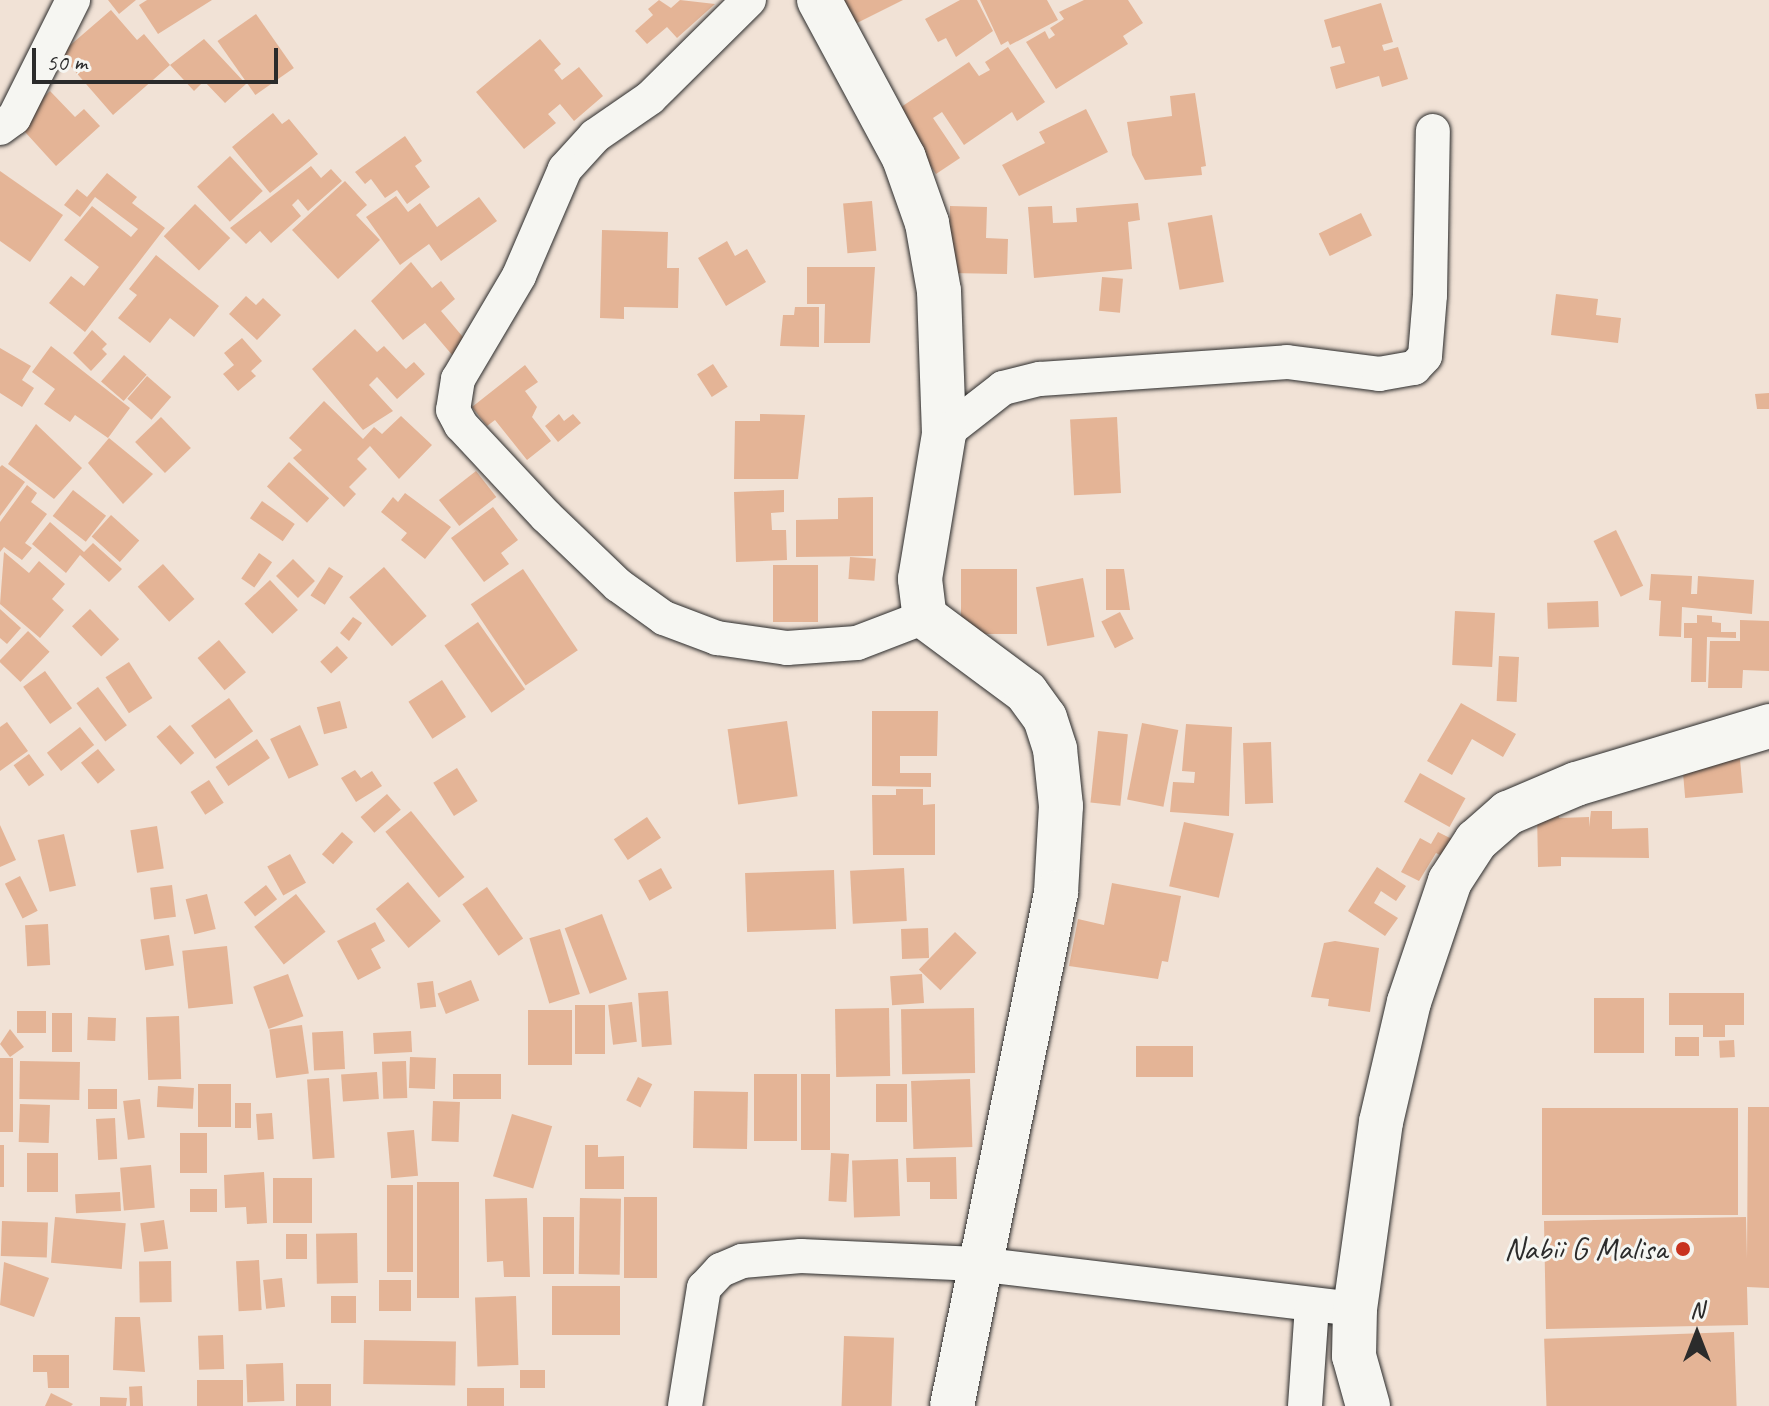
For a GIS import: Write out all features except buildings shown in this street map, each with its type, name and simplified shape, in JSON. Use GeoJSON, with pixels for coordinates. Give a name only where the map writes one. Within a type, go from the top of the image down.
{"type":"FeatureCollection","features":[{"type":"Feature","properties":{"kind":"street"},"geometry":{"type":"LineString","coordinates":[[0,128],[14,118],[73,0]]}},
{"type":"Feature","properties":{"kind":"street"},"geometry":{"type":"LineString","coordinates":[[749,0],[650,98],[595,136],[565,169],[519,276],[458,379],[453,410],[546,516],[618,585],[664,618],[717,638],[787,648],[857,643],[925,617]]}},
{"type":"Feature","properties":{"kind":"street"},"geometry":{"type":"LineString","coordinates":[[819,0],[904,158],[927,223],[945,363],[944,434],[920,579],[925,617],[1026,692],[1045,718],[1055,749],[1061,806],[1056,893],[977,1264],[952,1406]]}},
{"type":"Feature","properties":{"kind":"street"},"geometry":{"type":"LineString","coordinates":[[944,434],[1003,388],[1040,379],[1246,363],[1340,365],[1379,374],[1414,368],[1425,356],[1430,295],[1433,131]]}},
{"type":"Feature","properties":{"kind":"street"},"geometry":{"type":"LineString","coordinates":[[1368,1406],[1354,1356],[1355,1309],[1381,1122],[1409,1002],[1450,881],[1476,841],[1508,813],[1576,784],[1769,726]]}},
{"type":"Feature","properties":{"kind":"street"},"geometry":{"type":"LineString","coordinates":[[685,1406],[704,1288],[721,1270],[742,1261],[801,1256],[977,1264],[1312,1307],[1355,1309]]}},
{"type":"Feature","properties":{"kind":"street"},"geometry":{"type":"LineString","coordinates":[[1305,1406],[1312,1307]]}},
{"type":"Feature","properties":{"kind":"place","name":"Nabii G Malisa"},"geometry":{"type":"Point","coordinates":[1683,1249]}}]}
